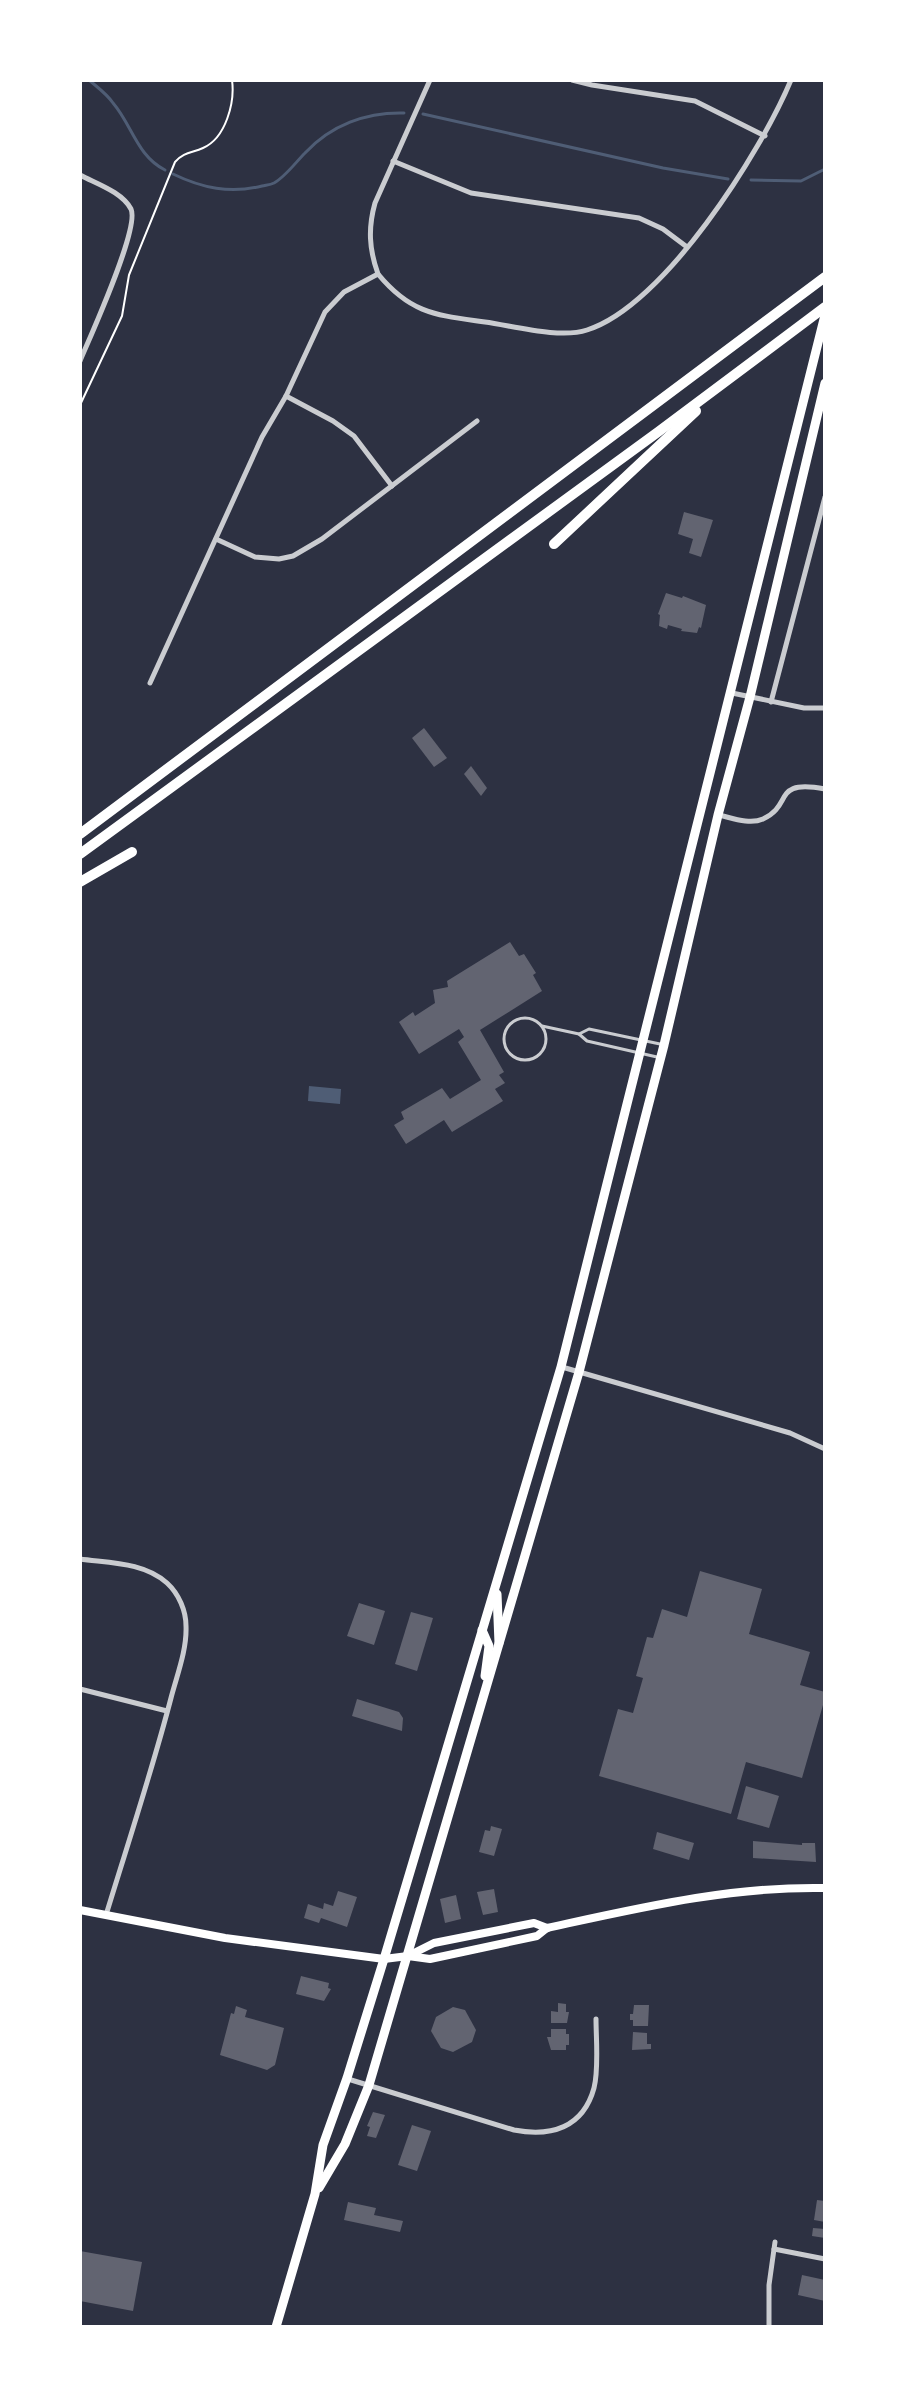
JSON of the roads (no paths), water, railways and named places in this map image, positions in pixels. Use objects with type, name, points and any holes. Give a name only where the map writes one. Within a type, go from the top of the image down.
[{"type":"highway","points":[[80,834],[825,277]]},
{"type":"highway","points":[[80,854],[825,307]]},
{"type":"highway","points":[[276,2327],[315,2194],[323,2145],[384,1959],[561,1367],[825,315]]},
{"type":"highway","points":[[554,544],[747,366]]},
{"type":"highway","points":[[315,2194],[345,2144],[369,2085],[579,1372],[664,1045],[825,383]]},
{"type":"highway","points":[[80,882],[132,852]]},
{"type":"highway","points":[[496,1586],[500,1647]]},
{"type":"highway","points":[[481,1707],[489,1646],[482,1630]]},
{"type":"main road","points":[[80,1910],[225,1938],[384,1959],[408,1956],[430,1959],[537,1936],[547,1928],[685,1899],[766,1889],[825,1888]]},
{"type":"main road","points":[[408,1956],[434,1943],[519,1925],[534,1923],[547,1928]]},
{"type":"street","points":[[430,80],[371,217],[370,244],[378,274],[397,296],[433,314],[560,333],[575,333],[599,326],[628,307],[661,276],[711,217],[765,136],[791,80]]},
{"type":"street","points":[[572,80],[695,101],[765,136]]},
{"type":"street","points":[[393,161],[471,193],[639,218],[663,229],[687,247]]},
{"type":"street","points":[[80,175],[122,198],[133,215],[132,229],[80,361]]},
{"type":"street","points":[[150,683],[262,437],[286,396],[325,312],[344,292],[378,274]]},
{"type":"street","points":[[286,396],[354,436],[392,486]]},
{"type":"street","points":[[216,539],[255,557],[279,559],[293,556],[322,539],[477,421]]},
{"type":"street","points":[[771,702],[825,497]]},
{"type":"street","points":[[732,693],[804,708],[825,708]]},
{"type":"street","points":[[718,815],[748,822],[763,819],[776,808],[788,790],[805,785],[825,789]]},
{"type":"street","points":[[561,1367],[790,1433],[825,1449]]},
{"type":"street","points":[[80,1559],[142,1569],[162,1579],[178,1597],[185,1612],[186,1642],[106,1915]]},
{"type":"street","points":[[80,1689],[167,1711]]},
{"type":"street","points":[[347,2078],[514,2130],[536,2134],[550,2132],[578,2117],[595,2086],[596,2019]]},
{"type":"street","points":[[769,2327],[769,2285],[775,2246],[825,2259]]},
{"type":"lane","points":[[542,1026],[546,1033],[545,1047],[535,1058],[519,1060],[507,1051],[504,1033],[513,1021],[530,1018],[542,1026],[579,1034],[587,1041],[660,1058]]},
{"type":"lane","points":[[579,1034],[589,1029],[664,1045]]},
{"type":"water","points":[[309,1086],[341,1089],[340,1104],[308,1101]]},
{"type":"waterway","points":[[89,80],[111,100],[148,157],[165,170]]},
{"type":"waterway","points":[[173,174],[205,186],[227,189],[271,184],[315,143],[338,128],[376,115],[404,113]]},
{"type":"waterway","points":[[423,114],[663,168],[728,179]]},
{"type":"waterway","points":[[751,180],[801,181],[825,169]]}]
